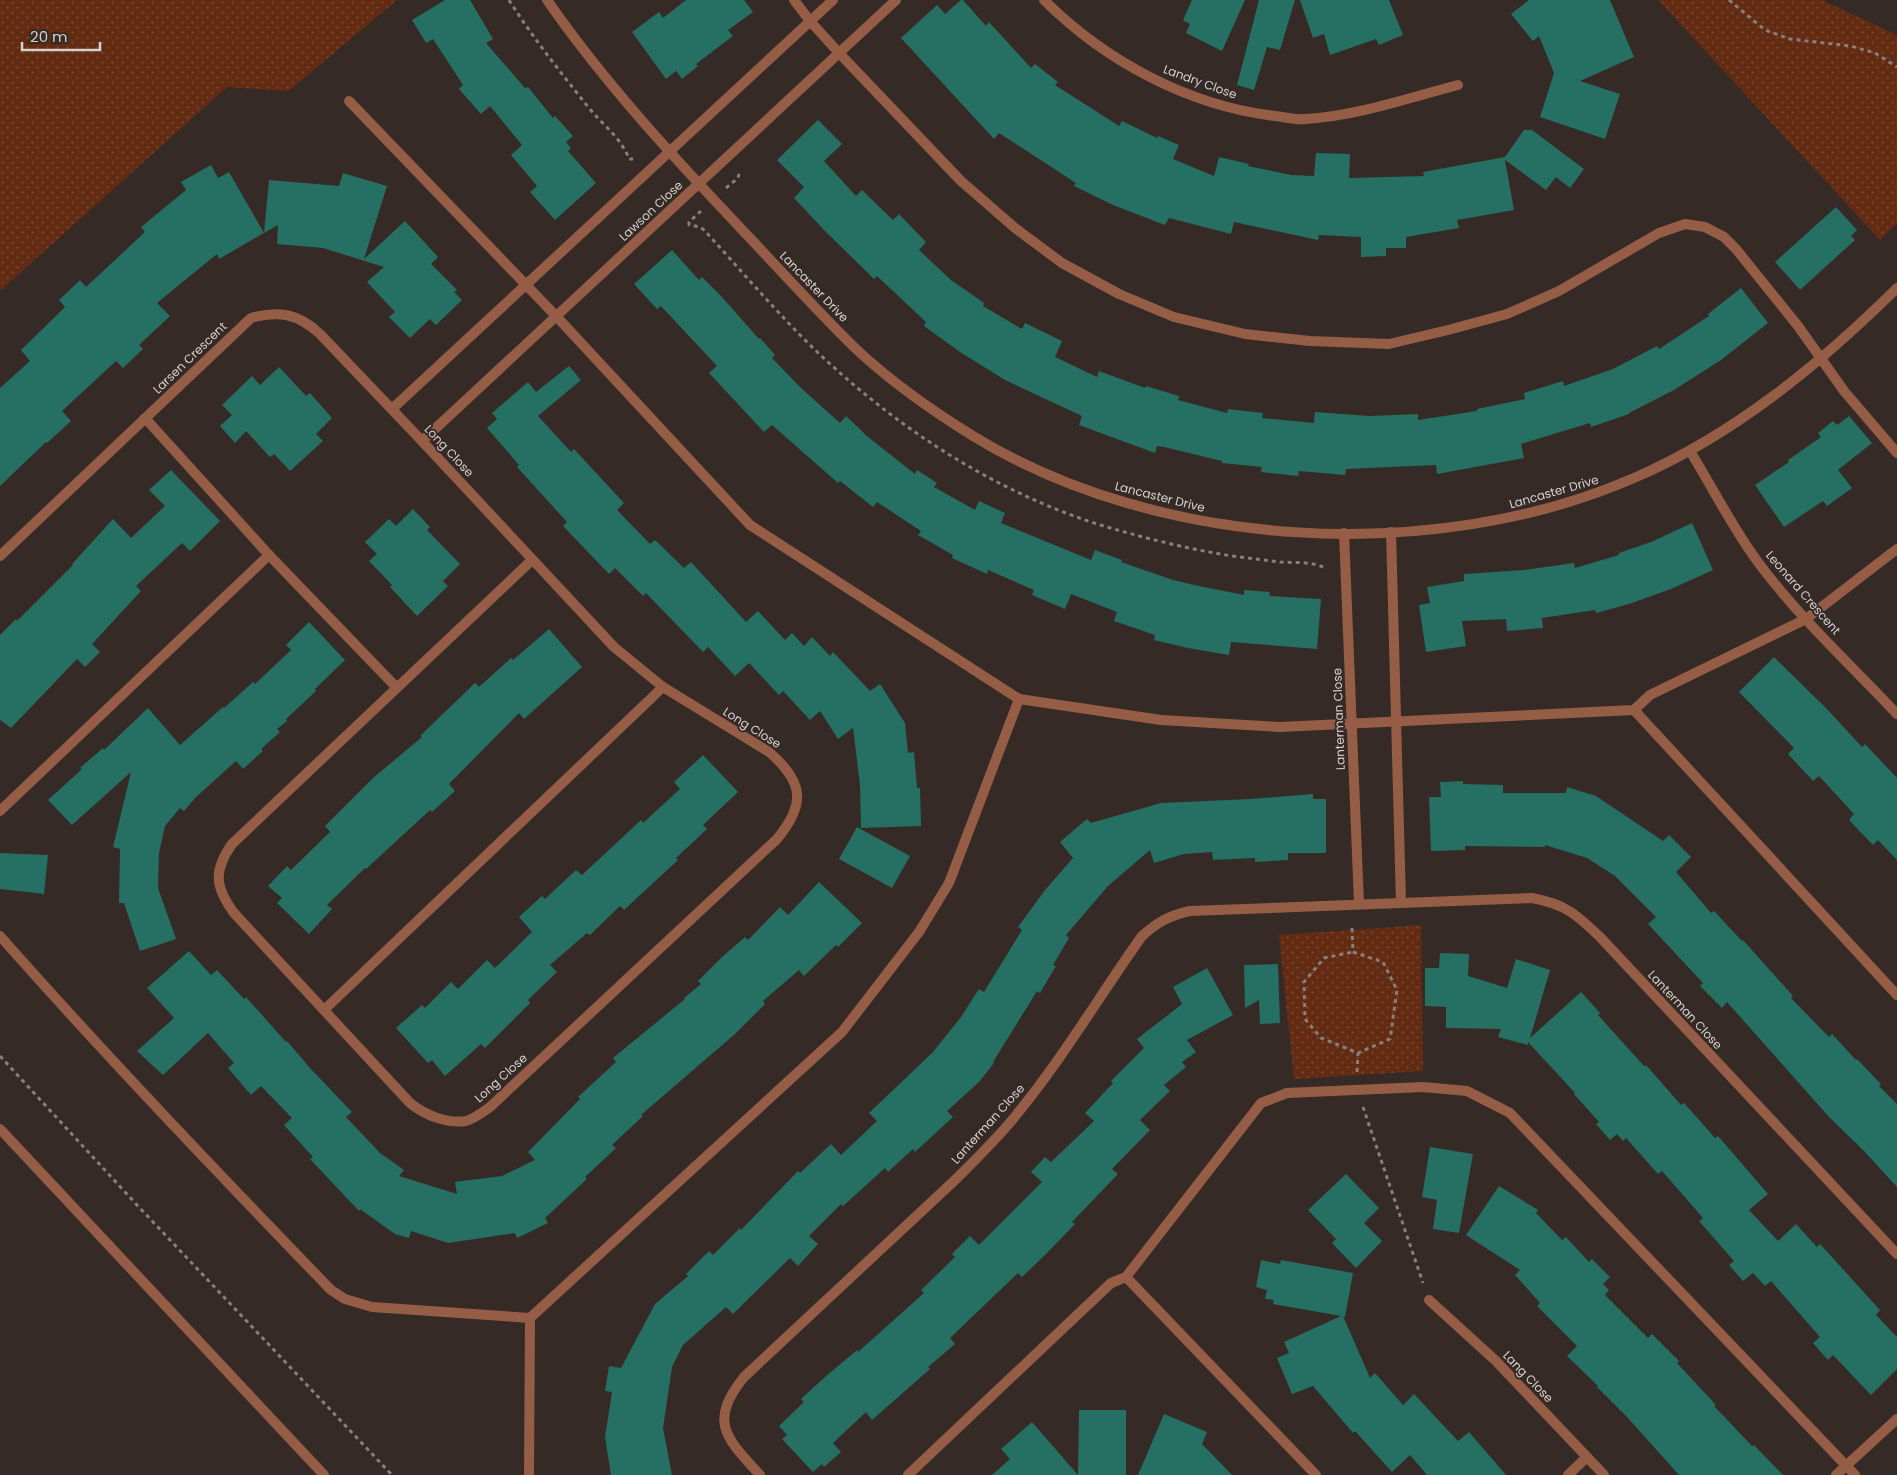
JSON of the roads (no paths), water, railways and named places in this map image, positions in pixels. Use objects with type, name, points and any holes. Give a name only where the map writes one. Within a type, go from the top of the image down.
[{"type":"street","name":"Lancaster Drive","points":[[547,0],[627,103],[669,152],[826,318],[863,354],[916,399],[969,434],[1006,455],[1046,474],[1110,498],[1185,519],[1298,533],[1391,532],[1483,523],[1560,505],[1636,477],[1690,451],[1736,422],[1820,359],[1897,288]]},
{"type":"street","points":[[794,0],[839,53],[961,181],[1015,228],[1062,263],[1119,294],[1174,317],[1245,334],[1310,341],[1388,344],[1507,314],[1559,291],[1658,233],[1685,224],[1706,227],[1724,237],[1736,249],[1798,326],[1844,391],[1897,452]]},
{"type":"street","points":[[392,409],[833,0]]},
{"type":"street","name":"Lawson Close","points":[[422,441],[896,0]]},
{"type":"street","name":"Landry Close","points":[[1044,0],[1103,49],[1135,69],[1217,105],[1258,114],[1303,119],[1334,116],[1458,85]]},
{"type":"street","points":[[349,101],[556,316],[750,525],[1019,699],[1160,720],[1280,727],[1634,710],[1650,695],[1806,619],[1897,548]]},
{"type":"street","name":"Larsen Crescent","points":[[0,556],[251,318],[266,314],[281,314],[309,324],[407,425]]},
{"type":"street","points":[[145,418],[269,555],[397,688]]},
{"type":"street","name":"Long Close","points":[[407,425],[614,647],[663,687],[770,752],[784,765],[796,784],[798,798],[795,813],[788,826],[777,839],[490,1107],[467,1121],[452,1121],[422,1113],[410,1103],[234,913],[222,894],[218,872],[222,858],[232,844],[532,560]]},
{"type":"street","name":"Leonard Crescent","points":[[1690,451],[1753,555],[1806,619],[1897,714]]},
{"type":"street","points":[[1391,532],[1401,903]]},
{"type":"street","name":"Lanterman Close","points":[[1344,533],[1359,904]]},
{"type":"street","points":[[0,811],[269,555]]},
{"type":"street","points":[[324,1010],[663,687]]},
{"type":"street","points":[[0,936],[212,1166],[331,1290],[345,1299],[372,1307],[530,1318],[842,1032],[919,932],[949,883],[1019,699]]},
{"type":"street","points":[[1634,710],[1897,995]]},
{"type":"street","name":"Lanterman Close","points":[[760,1475],[739,1452],[725,1429],[724,1417],[734,1390],[744,1376],[961,1174],[1017,1115],[1142,936],[1171,915],[1190,911],[1532,898],[1549,901],[1573,913],[1600,937],[1897,1254]]},
{"type":"street","points":[[908,1475],[1111,1284],[1126,1277],[1261,1103],[1287,1092],[1423,1087],[1468,1091],[1510,1113],[1855,1475]]},
{"type":"street","points":[[0,1129],[324,1475]]},
{"type":"street","points":[[1126,1277],[1316,1475]]},
{"type":"street","name":"Lang Close","points":[[1429,1300],[1496,1361],[1604,1475]]},
{"type":"street","points":[[529,1475],[530,1318]]},
{"type":"street","points":[[1836,1475],[1897,1419]]},
{"type":"street","points":[[1568,1475],[1587,1457]]}]
